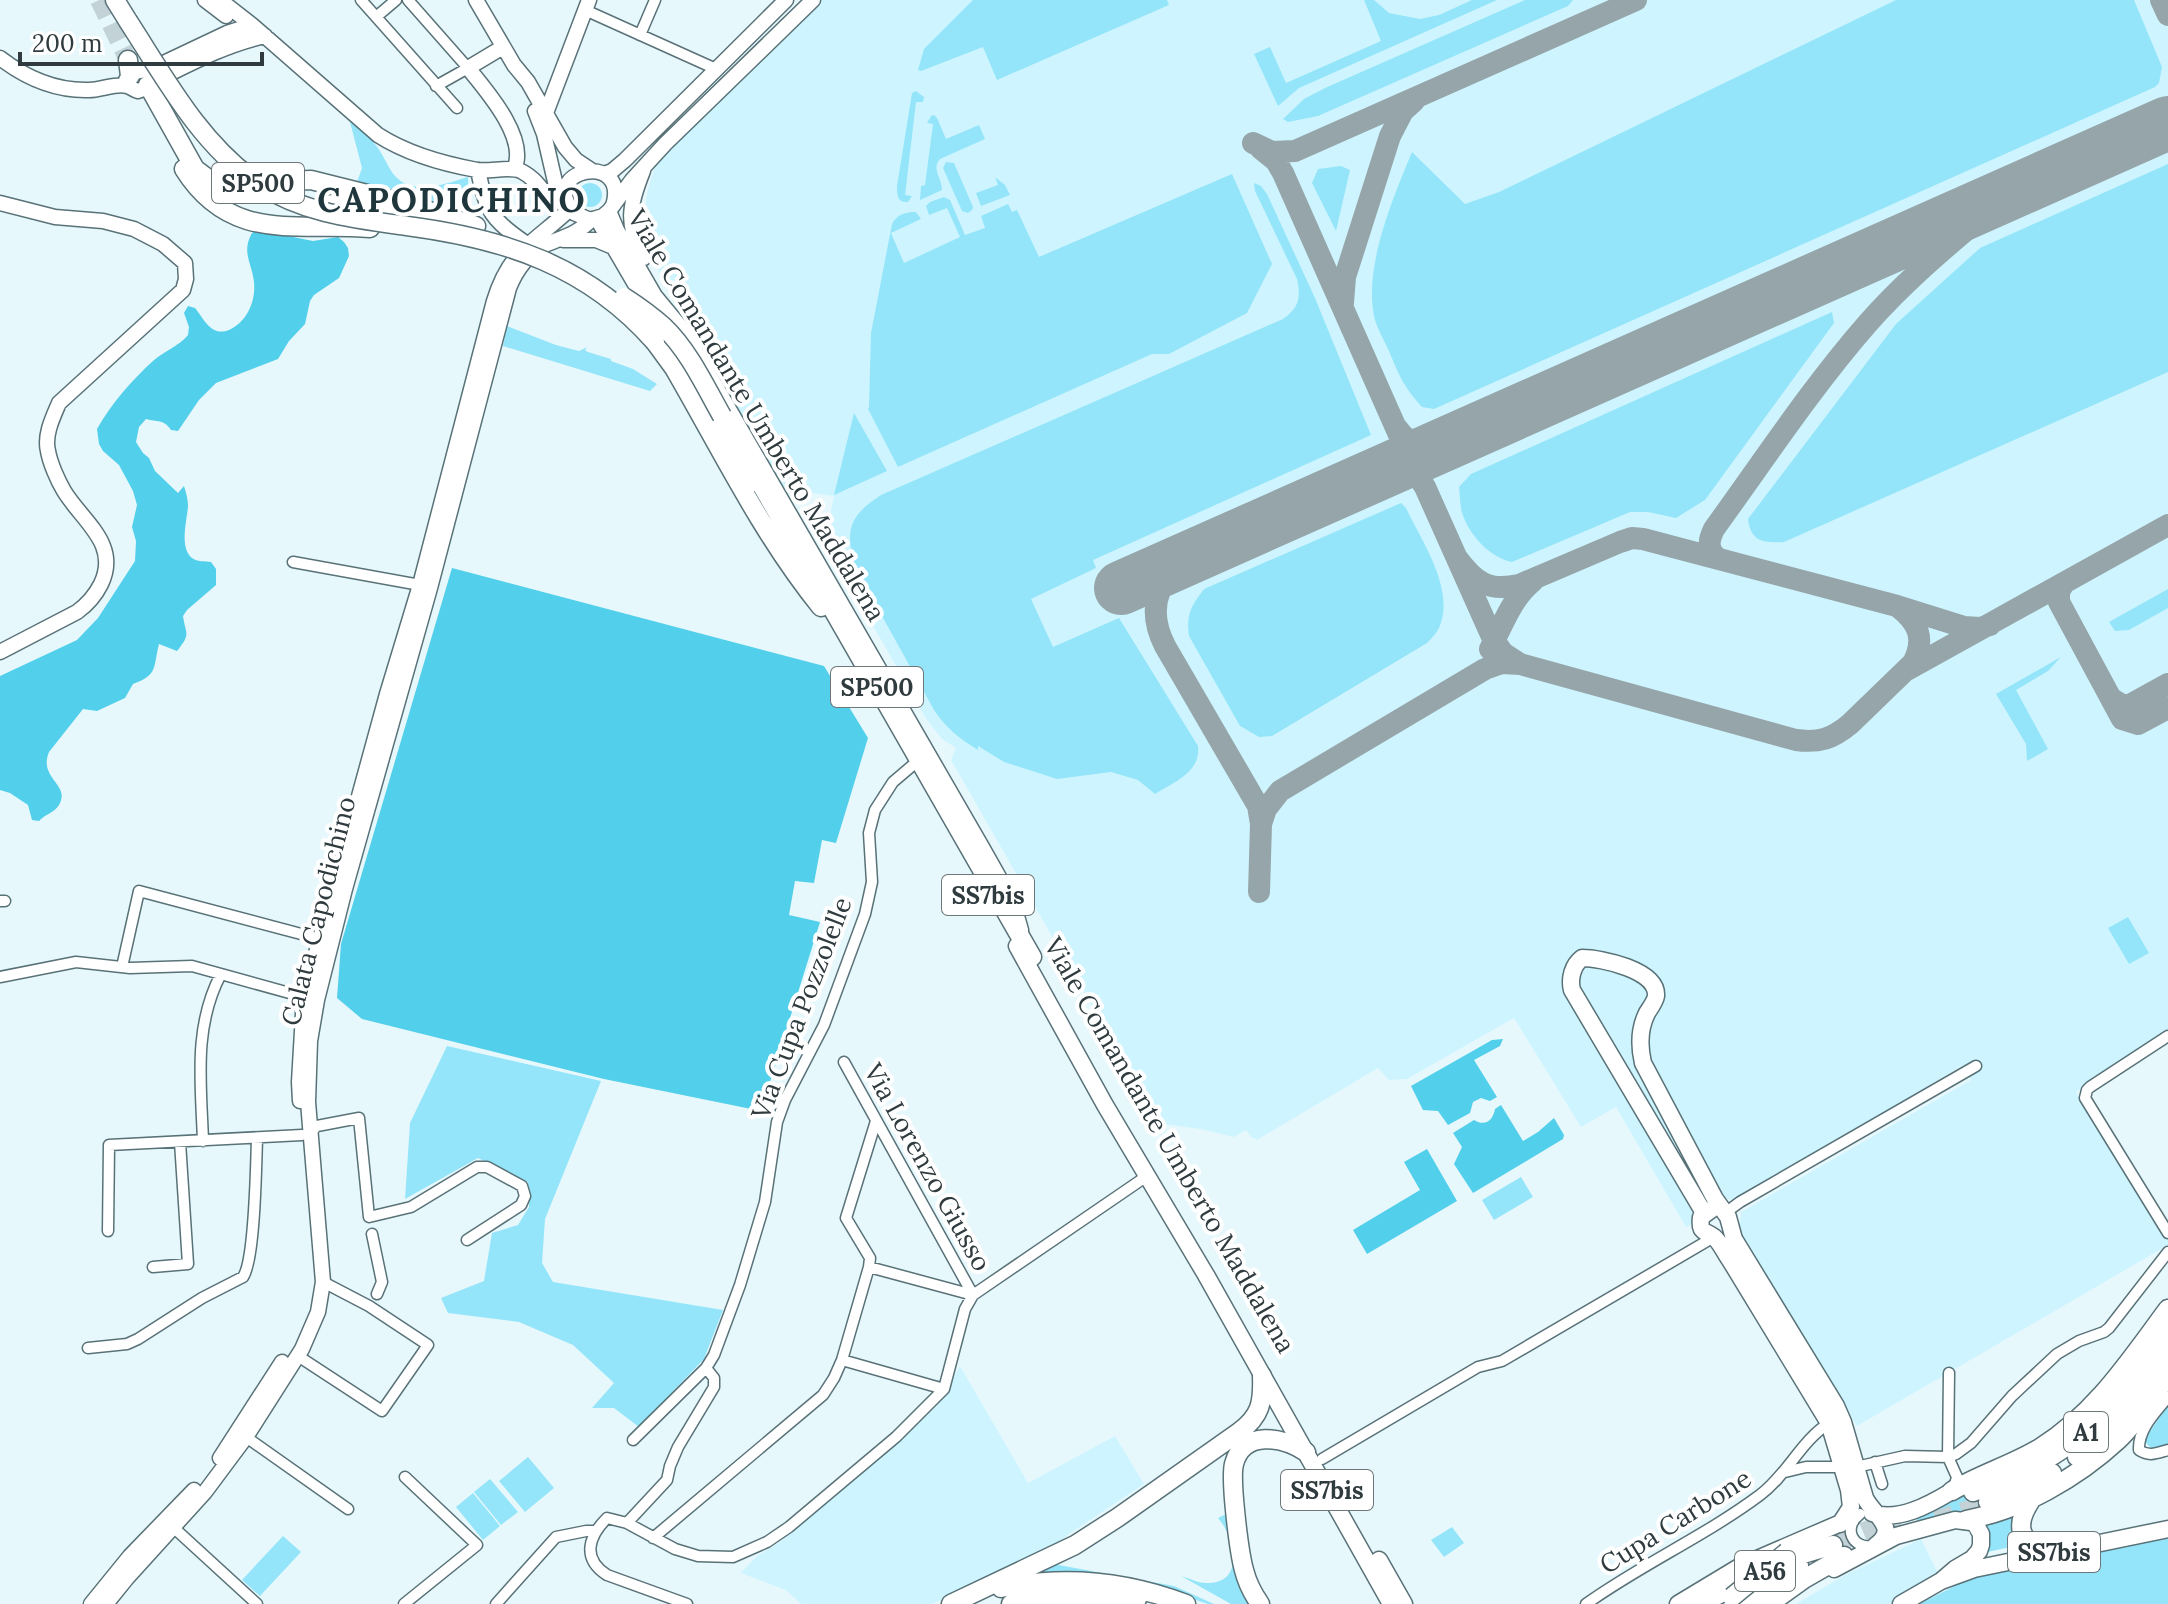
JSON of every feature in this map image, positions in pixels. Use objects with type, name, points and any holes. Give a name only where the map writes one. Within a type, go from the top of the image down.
[{"type":"highway","name":"SP500","points":[[115,0],[131,12],[209,124],[235,152],[265,175],[297,192],[332,204],[476,226],[526,242],[584,269],[654,319],[682,348],[1032,957]]},
{"type":"highway","name":"SP500","points":[[131,12],[201,130],[227,160],[259,184],[293,202],[330,214],[474,236],[510,247],[578,278],[622,309],[655,342],[674,368],[779,550],[828,615]]},
{"type":"highway","points":[[136,82],[195,169],[219,187],[249,191],[288,181],[311,180],[429,210],[476,226]]},
{"type":"highway","points":[[136,82],[191,180],[207,197],[230,213],[256,223],[283,227],[437,230]]},
{"type":"highway","points":[[1952,1491],[2040,1448],[2086,1413],[2115,1382],[2168,1309]]},
{"type":"highway","name":"A1","points":[[1972,1506],[2073,1442],[2096,1423],[2168,1333]]},
{"type":"highway","name":"A1","points":[[1972,1506],[2033,1484],[2084,1452],[2128,1409],[2168,1355]]},
{"type":"highway","points":[[958,1601],[1075,1545],[1248,1426],[1255,1418],[1262,1399],[1262,1376]]},
{"type":"highway","points":[[1972,1506],[1983,1516],[2031,1500],[2093,1461],[2119,1439],[2168,1376]]},
{"type":"highway","points":[[1260,1604],[1249,1585],[1242,1562],[1234,1462],[1242,1449],[1256,1440],[1289,1442],[1314,1456]]},
{"type":"highway","points":[[2031,1500],[2021,1521],[2022,1534],[2031,1546],[2045,1554]]},
{"type":"highway","points":[[1735,1602],[1787,1552],[1809,1538]]},
{"type":"highway","name":"A56","points":[[1735,1602],[1839,1542]]},
{"type":"highway","name":"A56","points":[[1700,1604],[1789,1560],[1839,1542]]},
{"type":"highway","name":"A56","points":[[1769,1604],[1804,1579],[1839,1542]]},
{"type":"highway","points":[[958,1601],[1032,1583],[1080,1581],[1126,1586],[1186,1604]]},
{"type":"highway","points":[[1011,1604],[1081,1596],[1163,1604]]},
{"type":"main road","points":[[205,0],[231,23],[229,39]]},
{"type":"main road","points":[[220,0],[392,144],[412,153],[478,170],[514,169],[539,184],[547,197]]},
{"type":"main road","points":[[476,0],[571,155],[613,185],[615,192],[603,214],[578,217],[556,186],[541,124],[514,65]]},
{"type":"main road","points":[[568,206],[565,192],[578,173],[612,171],[786,0]]},
{"type":"main road","name":"Calata Capodichino","points":[[310,999],[345,889],[425,587],[509,288],[517,270],[545,245],[584,228],[603,214],[665,144],[813,0]]},
{"type":"main road","points":[[546,113],[587,5]]},
{"type":"main road","points":[[227,17],[252,25]]},
{"type":"main road","points":[[0,58],[28,76],[56,86],[94,90],[136,82],[229,39],[252,25]]},
{"type":"main road","points":[[229,39],[265,36]]},
{"type":"main road","points":[[503,47],[468,68],[505,116],[516,149],[514,169]]},
{"type":"main road","points":[[543,232],[547,221],[544,134]]},
{"type":"main road","points":[[645,167],[632,210],[631,232],[677,321]]},
{"type":"main road","points":[[478,170],[490,212],[527,244]]},
{"type":"main road","points":[[0,203],[55,217],[103,221],[134,229],[163,244],[185,263],[186,279],[183,290],[59,403],[50,424],[47,449],[64,490],[104,547],[107,564],[99,587],[87,605],[77,612],[0,652]]},
{"type":"main road","name":"Calata Capodichino","points":[[106,1604],[242,1435],[298,1356],[318,1312],[306,1134],[310,999],[320,939],[387,694],[425,587],[499,285],[509,265],[527,244],[568,206]]},
{"type":"main road","name":"Viale Comandante Umberto Maddalena","points":[[603,214],[616,249],[1210,1272],[1314,1456],[1391,1604]]},
{"type":"main road","name":"Viale Comandante Umberto Maddalena","points":[[603,214],[617,230],[655,296],[677,321],[1010,896],[1032,957],[1152,1173],[1158,1194],[1210,1272],[1262,1376],[1404,1604]]},
{"type":"main road","points":[[559,240],[596,240],[616,249]]},
{"type":"main road","points":[[1839,1542],[1851,1507],[1850,1467],[1843,1422],[1734,1239],[1725,1216],[1643,1063],[1641,1030],[1655,1000],[1654,989],[1635,970],[1582,958],[1573,971],[1572,990],[1706,1226],[1829,1423],[1850,1467],[1865,1498],[1872,1511],[1839,1542]]},
{"type":"main road","points":[[1706,1226],[1712,1209],[1725,1216]]},
{"type":"main road","points":[[1706,1226],[1725,1233],[1725,1216]]},
{"type":"main road","name":"Calata Capodichino","points":[[242,1435],[303,1328],[318,1282]]},
{"type":"main road","points":[[1869,1514],[1889,1517],[1939,1499],[1952,1491]]},
{"type":"main road","points":[[1780,1604],[1875,1546],[1896,1536],[1955,1520],[1972,1506],[1981,1539],[1979,1551],[1941,1581]]},
{"type":"main road","points":[[1919,1507],[1913,1513],[1913,1523],[1927,1528]]},
{"type":"main road","points":[[1869,1514],[1884,1523],[1886,1528],[1883,1539],[1875,1546]]},
{"type":"main road","name":"Calata Capodichino","points":[[91,1604],[130,1556],[169,1524]]},
{"type":"main road","name":"SS7bis","points":[[1901,1604],[1941,1581],[1974,1569],[2168,1529]]},
{"type":"main road","points":[[1678,1604],[1741,1566],[1809,1538],[1839,1542]]},
{"type":"street","points":[[361,0],[457,108]]},
{"type":"street","points":[[376,17],[396,0]]},
{"type":"street","points":[[408,0],[468,68],[436,86]]},
{"type":"street","points":[[640,35],[655,0]]},
{"type":"street","points":[[587,5],[640,35],[716,69]]},
{"type":"street","points":[[293,562],[425,587]]},
{"type":"street","name":"Via Cupa Pozzolelle","points":[[633,1440],[706,1368],[714,1355],[740,1285],[765,1202],[777,1122],[824,1025],[865,914],[872,882],[869,833],[875,810],[893,782],[913,765]]},
{"type":"street","points":[[122,967],[139,891],[320,939]]},
{"type":"street","points":[[0,977],[76,962],[122,967],[192,966],[310,999]]},
{"type":"street","points":[[203,1141],[201,1037],[211,992],[221,974]]},
{"type":"street","points":[[2168,1036],[2090,1087],[2085,1098],[2168,1233]]},
{"type":"street","name":"Via Lorenzo Giusso","points":[[844,1062],[973,1295]]},
{"type":"street","points":[[1725,1216],[1740,1202],[1976,1066]]},
{"type":"street","points":[[108,1231],[109,1145],[306,1134],[317,1126],[359,1118],[369,1217],[411,1207],[477,1167],[487,1167],[522,1186],[525,1196],[521,1205],[467,1240]]},
{"type":"street","points":[[653,1538],[823,1395],[834,1378],[869,1267],[870,1258],[846,1218],[876,1121]]},
{"type":"street","points":[[88,1348],[127,1344],[138,1339],[218,1288],[236,1282],[246,1272],[254,1206],[257,1139]]},
{"type":"street","points":[[153,1267],[188,1264],[180,1142]]},
{"type":"street","points":[[687,1604],[598,1569],[590,1553],[594,1531],[607,1518],[627,1523],[675,1549],[698,1556],[733,1557],[767,1542],[896,1437],[944,1389],[965,1309],[973,1295],[1152,1173]]},
{"type":"street","points":[[1132,1186],[1158,1194]]},
{"type":"street","points":[[1314,1456],[1478,1367],[1502,1361],[1684,1254],[1706,1226]]},
{"type":"street","points":[[1684,1254],[1706,1226]]},
{"type":"street","points":[[372,1234],[382,1282],[377,1294]]},
{"type":"street","points":[[1948,1457],[1971,1443],[2012,1396],[2057,1354],[2079,1341],[2104,1332],[2168,1252]]},
{"type":"street","points":[[869,1267],[973,1295]]},
{"type":"street","points":[[298,1356],[382,1411],[428,1345],[369,1306],[318,1282]]},
{"type":"street","points":[[842,1360],[944,1389]]},
{"type":"street","name":"Via Cupa Pozzolelle","points":[[627,1523],[667,1480],[678,1447],[714,1387],[714,1378],[706,1368]]},
{"type":"street","points":[[1949,1373],[1948,1457],[1957,1477],[1952,1491]]},
{"type":"street","points":[[2168,1397],[2138,1440],[2139,1450],[2149,1455],[2168,1450]]},
{"type":"street","name":"Cupa Carbone","points":[[1586,1604],[1763,1493],[1785,1472],[1815,1434],[1829,1423]]},
{"type":"street","points":[[242,1435],[348,1509]]},
{"type":"street","name":"Cupa Carbone","points":[[1785,1472],[1806,1467],[1850,1467],[1905,1456],[1948,1457]]},
{"type":"street","points":[[1875,1462],[1882,1484]]},
{"type":"street","points":[[404,1604],[477,1545],[405,1477]]},
{"type":"street","points":[[1869,1514],[1852,1522],[1851,1534],[1853,1540],[1863,1547],[1875,1546]]},
{"type":"street","points":[[169,1524],[257,1604]]},
{"type":"street","points":[[496,1604],[556,1537],[594,1531]]},
{"type":"shaded area","points":[[819,0],[2168,0],[2168,1033],[2076,1092],[2168,1240],[2168,1245],[1857,1426],[1739,1233],[1741,1212],[1971,1080],[1963,1065],[1734,1200],[1718,1197],[1706,1201],[1698,1208],[1694,1223],[1686,1227],[1616,1107],[1581,1127],[1514,1018],[1407,1079],[1389,1080],[1378,1068],[1257,1140],[1246,1130],[1234,1137],[1163,1124],[1156,1118],[951,760],[956,748],[942,739],[927,720],[837,563],[827,532],[834,496],[781,489],[640,239],[648,189],[655,167],[666,152]]},
{"type":"shaded area","points":[[973,0],[1167,0],[1169,5],[997,80],[983,47],[918,70],[924,49]]},
{"type":"shaded area","points":[[1364,0],[1374,0],[1389,13],[1420,19],[1439,15],[1472,0],[1497,0],[1299,88],[1278,106],[1254,54],[1270,47],[1286,83],[1381,41]]},
{"type":"shaded area","points":[[1525,0],[1573,0],[1568,6],[1318,116],[1288,122],[1283,119],[1304,99],[1325,88]]},
{"type":"shaded area","points":[[1896,0],[2134,0],[2162,67],[2159,83],[1434,409],[1422,407],[1416,400],[1402,380],[1378,327],[1372,300],[1376,257],[1382,234],[1412,152],[1465,204],[1499,192]]},
{"type":"shaded area","points":[[916,91],[924,97],[923,102],[916,102],[905,195],[912,196],[904,202],[898,198],[897,186],[912,93]]},
{"type":"shaded area","points":[[934,115],[946,139],[979,125],[985,139],[940,159],[937,170],[942,190],[920,200],[933,124],[927,123]]},
{"type":"shaded area","points":[[350,122],[372,140],[392,173],[402,182],[430,187],[468,177],[469,201],[477,209],[466,216],[356,185],[362,168]]},
{"type":"shaded area","points":[[946,162],[954,163],[973,207],[968,213],[962,211],[943,168]]},
{"type":"shaded area","points":[[2168,164],[2168,372],[1784,542],[1764,541],[1755,537],[1748,519],[1896,324],[1980,248]]},
{"type":"shaded area","points":[[1341,166],[1350,170],[1336,231],[1312,183],[1318,169]]},
{"type":"shaded area","points":[[1232,174],[1272,264],[1247,313],[1169,354],[1152,354],[898,467],[868,409],[871,333],[892,224],[896,218],[916,212],[921,219],[891,233],[904,263],[960,237],[947,208],[929,215],[926,206],[930,202],[944,197],[950,200],[965,235],[985,228],[981,216],[1008,204],[1012,212],[1017,210],[1039,257]]},
{"type":"shaded area","points":[[995,177],[1005,185],[1010,195],[981,206],[976,193],[998,185]]},
{"type":"shaded area","points":[[590,183],[598,187],[602,195],[598,203],[590,207],[582,203],[578,195],[582,187]]},
{"type":"shaded area","points":[[1254,183],[1267,194],[1315,298],[1371,435],[1093,560],[1096,568],[1031,599],[1053,647],[1119,618],[1198,746],[1195,763],[1185,775],[1155,794],[1138,780],[1111,772],[1057,779],[1004,762],[965,742],[948,728],[934,710],[856,569],[850,545],[855,518],[881,495],[1288,315],[1298,302],[1297,279]]},
{"type":"shaded area","points":[[259,230],[313,241],[338,237],[348,248],[349,256],[339,278],[314,295],[305,324],[278,359],[216,383],[199,400],[178,431],[171,430],[163,422],[146,419],[139,427],[136,442],[155,471],[178,493],[184,486],[188,506],[186,548],[194,559],[211,562],[216,569],[216,585],[183,616],[186,634],[177,651],[159,644],[151,674],[133,684],[125,698],[97,711],[83,709],[49,752],[48,769],[62,798],[55,810],[39,821],[32,820],[28,805],[0,790],[0,676],[77,640],[98,618],[135,561],[136,541],[132,527],[137,505],[133,491],[119,465],[103,451],[97,429],[137,376],[188,335],[189,327],[184,313],[188,306],[195,308],[217,331],[229,330],[241,322],[252,303],[254,289],[247,246],[252,233]]},
{"type":"shaded area","points":[[1832,312],[1834,323],[1705,500],[1676,518],[1630,512],[1512,562],[1488,550],[1470,530],[1462,513],[1459,487],[1471,474]]},
{"type":"shaded area","points":[[507,326],[556,345],[579,351],[587,347],[585,350],[588,352],[633,369],[657,384],[650,391],[503,346]]},
{"type":"shaded area","points":[[854,413],[887,471],[834,495]]},
{"type":"shaded area","points":[[1401,503],[1428,551],[1440,582],[1443,613],[1439,628],[1427,643],[1272,736],[1259,737],[1240,726],[1189,636],[1189,616],[1204,589]]},
{"type":"shaded area","points":[[452,568],[824,666],[868,738],[836,843],[822,840],[814,883],[795,881],[789,915],[820,922],[761,1111],[604,1079],[362,1019],[337,998],[341,944]]},
{"type":"shaded area","points":[[2168,589],[2168,608],[2129,630],[2115,631],[2109,622]]},
{"type":"shaded area","points":[[2061,657],[2048,671],[2016,690],[2048,749],[2027,761],[2026,744],[1996,694]]},
{"type":"shaded area","points":[[2128,917],[2149,953],[2129,964],[2108,928]]},
{"type":"shaded area","points":[[1503,1039],[1500,1046],[1474,1060],[1497,1097],[1490,1101],[1481,1098],[1473,1102],[1470,1113],[1448,1125],[1438,1111],[1423,1110],[1411,1086],[1492,1040]]},
{"type":"shaded area","points":[[447,1046],[601,1081],[545,1219],[542,1263],[553,1282],[723,1310],[704,1359],[639,1427],[614,1408],[592,1408],[614,1383],[573,1345],[519,1322],[448,1313],[441,1298],[484,1281],[492,1233],[518,1225],[529,1207],[528,1182],[478,1158],[405,1199],[410,1123]]},
{"type":"shaded area","points":[[1501,1105],[1523,1141],[1554,1118],[1564,1135],[1563,1139],[1473,1193],[1454,1164],[1462,1147],[1453,1133],[1474,1120],[1482,1123],[1488,1121]]},
{"type":"shaded area","points":[[1427,1149],[1457,1201],[1367,1254],[1353,1230],[1420,1190],[1404,1162]]},
{"type":"shaded area","points":[[1521,1177],[1533,1197],[1494,1220],[1482,1200]]},
{"type":"shaded area","points":[[960,1366],[1028,1483],[1115,1436],[1144,1484],[1066,1536],[1054,1549],[932,1604],[801,1604],[786,1590],[741,1573],[757,1556],[780,1542],[937,1406]]},
{"type":"shaded area","points":[[2168,1405],[2168,1445],[2151,1448],[2145,1442],[2146,1437]]},
{"type":"shaded area","points":[[528,1457],[554,1488],[525,1512],[499,1481]]},
{"type":"shaded area","points":[[490,1479],[518,1512],[501,1525],[474,1492]]},
{"type":"shaded area","points":[[1972,1491],[1974,1502],[1981,1510],[1918,1522],[1916,1517]]},
{"type":"shaded area","points":[[473,1493],[500,1526],[483,1540],[456,1507]]},
{"type":"shaded area","points":[[2017,1511],[2024,1544],[1983,1553],[1980,1523]]},
{"type":"shaded area","points":[[1228,1513],[1254,1604],[1231,1604],[1181,1576],[1206,1583],[1227,1576],[1232,1568],[1232,1547],[1218,1518]]},
{"type":"shaded area","points":[[1452,1527],[1464,1543],[1444,1557],[1431,1540]]},
{"type":"shaded area","points":[[283,1536],[301,1552],[260,1596],[242,1580]]},
{"type":"shaded area","points":[[2168,1537],[2168,1604],[1919,1604],[1969,1579]]},
{"type":"shaded area","points":[[1921,1539],[1938,1573],[1889,1604],[1796,1604],[1845,1575]]},
{"type":"shaded area","points":[[1053,1564],[1174,1586],[1214,1604],[1184,1596],[1026,1578]]},
{"type":"taxiway","points":[[1253,143],[1272,152],[1295,151],[1636,0]]},
{"type":"taxiway","points":[[2161,0],[2168,15]]},
{"type":"taxiway","points":[[1343,303],[1345,277],[1390,136],[1403,111],[1414,101]]},
{"type":"taxiway","points":[[1261,149],[1276,161],[1283,173],[1400,437],[1398,458],[1381,473]]},
{"type":"taxiway","points":[[1719,559],[1710,546],[1714,529],[1827,372],[1901,288],[2008,194]]},
{"type":"taxiway","points":[[1396,427],[1403,436],[1418,445],[1433,446],[1461,437]]},
{"type":"taxiway","points":[[1381,473],[1401,468],[1411,471],[1420,480],[1493,639],[1503,653],[1520,664]]},
{"type":"taxiway","points":[[1907,670],[2168,525]]},
{"type":"taxiway","points":[[1457,558],[1483,583],[1508,587],[1620,542],[1632,538],[1643,539],[1897,606],[1964,627],[1990,625]]},
{"type":"taxiway","points":[[1200,553],[1175,570],[1166,581],[1156,604],[1156,617],[1165,646],[1258,806],[1261,824],[1259,892]]},
{"type":"taxiway","points":[[1490,649],[1513,604],[1533,581]]},
{"type":"taxiway","points":[[2064,583],[2059,592],[2059,602],[2122,719],[2138,724],[2168,708]]},
{"type":"taxiway","points":[[1261,824],[1266,809],[1280,791],[1485,669],[1502,663],[1520,664],[1796,740],[1825,739],[1850,724],[1913,663],[1919,646],[1918,631],[1897,606]]},
{"type":"taxiway","points":[[2112,699],[2122,705],[2130,705],[2168,684]]},
{"type":"runway","points":[[1121,588],[2168,123]]},
{"type":"tunnel","points":[[99,0],[128,60]]},
{"type":"tunnel","points":[[1936,1520],[1978,1506]]},
{"type":"tunnel","points":[[1838,1542],[1898,1517]]},
{"type":"district","name":"CAPODICHINO","points":[[452,199]]}]
